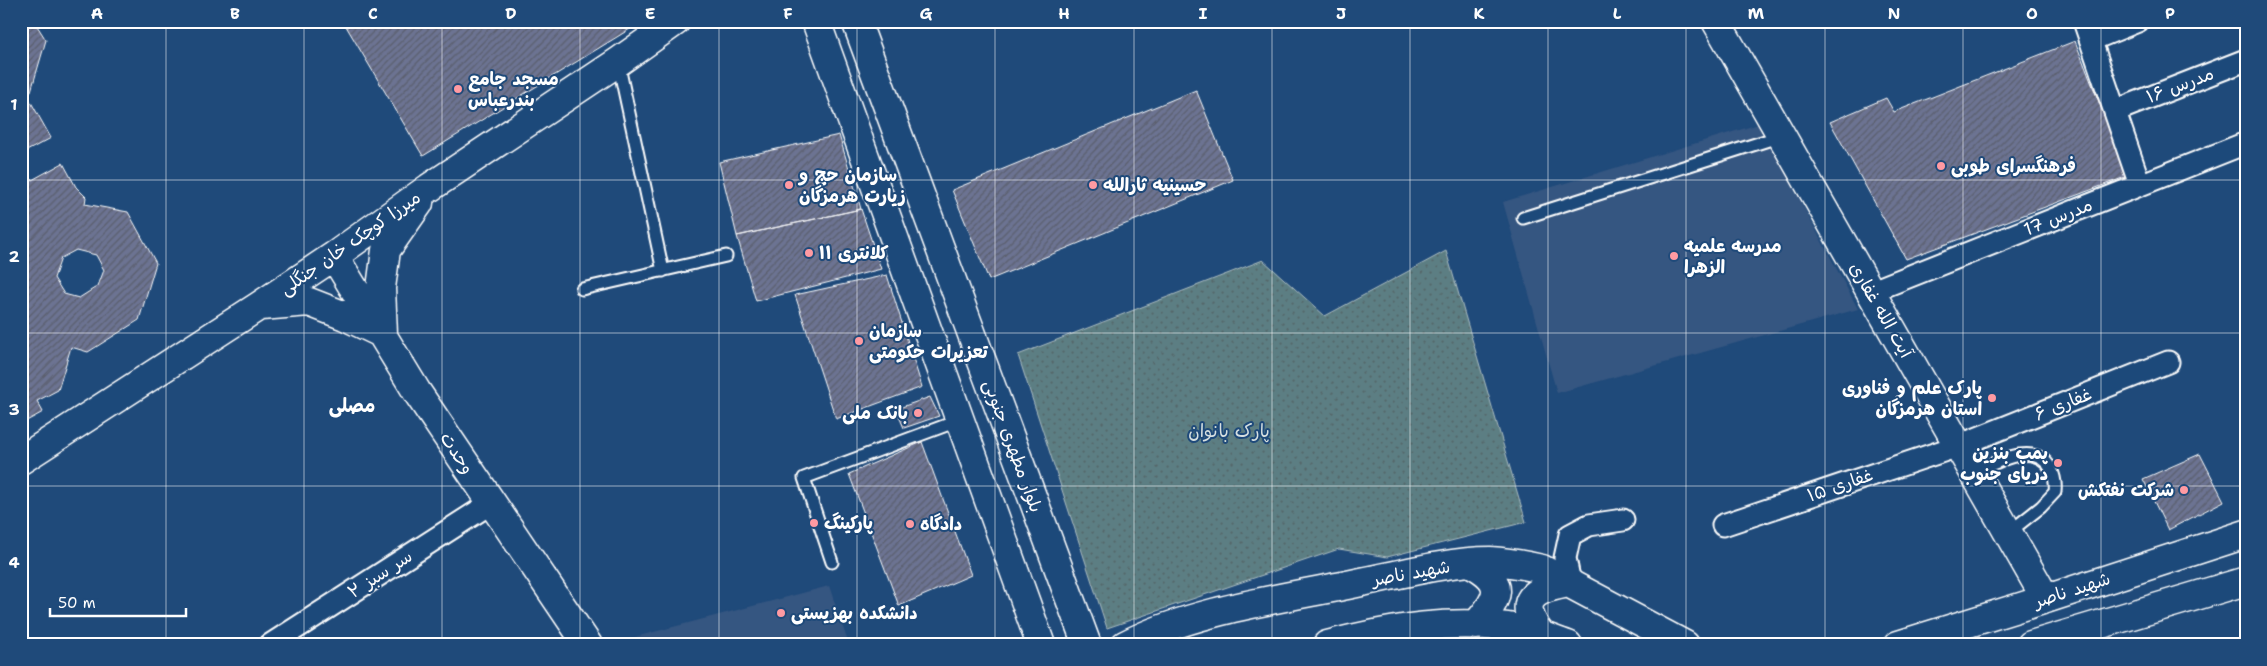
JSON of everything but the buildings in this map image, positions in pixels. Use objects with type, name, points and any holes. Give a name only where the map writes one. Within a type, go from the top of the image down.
[{"type":"street","name":"میرزا کوچک خان جنگلی","points":[[21,460],[334,256],[429,188],[676,21]]},
{"type":"street","points":[[816,21],[1041,645]]},
{"type":"street","name":"بلوار مطهری جنوبی","points":[[856,21],[1087,645]]},
{"type":"street","name":"آیت الله غفاری","points":[[1716,21],[2046,599]]},
{"type":"street","points":[[2138,21],[2087,31],[2140,185]]},
{"type":"street","name":"مدرس ۱۶","points":[[2115,111],[2246,60]]},
{"type":"street","name":"مدرس 17","points":[[1870,292],[2246,143]]},
{"type":"street","points":[[259,306],[309,302],[346,316],[383,334],[381,288],[386,250],[429,188]]},
{"type":"street","name":"وحدت","points":[[334,256],[417,392],[588,645]]},
{"type":"street","points":[[929,335],[967,321]]},
{"type":"street","name":"غفاری ۶","points":[[1958,446],[2168,362]]},
{"type":"street","name":"غفاری ۱۵","points":[[1722,525],[1958,446]]},
{"type":"street","name":"سر سبز ۲","points":[[270,645],[491,503]]},
{"type":"street","points":[[1542,636],[1531,622],[1528,612],[1530,600],[1539,591],[1550,586],[1570,583],[1565,558],[1570,535],[1589,525],[1622,520]]},
{"type":"street","name":"شهید ناصر","points":[[1898,645],[2246,534]]},
{"type":"street","name":"شهید ناصر","points":[[1125,645],[1180,624],[1237,608],[1429,568],[1488,561],[1519,564],[1542,569],[1685,645]]},
{"type":"street","points":[[1471,563],[1491,576],[1495,584],[1496,595],[1492,605],[1476,625]]},
{"type":"street","points":[[2031,645],[2069,640],[2246,581]]},
{"type":"street","points":[[1327,645],[1383,631],[1427,626],[1476,625],[1521,630],[1568,645]]},
{"type":"lane","points":[[618,62],[662,271]]},
{"type":"lane","points":[[1523,218],[1781,136]]},
{"type":"lane","points":[[582,290],[726,256]]},
{"type":"lane","points":[[832,562],[804,478],[960,420]]},
{"type":"lane","points":[[1974,473],[1996,463],[2024,454],[2036,455],[2048,464],[2055,479],[2054,492],[2041,507],[2008,533]]},
{"type":"shaded area","name":"مدرسه علمیه الزهرا","points":[[1759,124],[1858,309],[1557,393],[1503,202]]},
{"type":"shaded area","name":"دانشکده بهزیستی","points":[[829,586],[849,645],[622,645],[620,641]]},
{"type":"green space","name":"پارک بانوان","points":[[1446,251],[1526,522],[1387,557],[1339,549],[1107,628],[1018,355],[1263,260],[1325,316]]},
{"type":"place","name":"مسجد جامع بندرعباس","points":[[458,89]]},
{"type":"place","name":"فرهنگسرای طوبی","points":[[1941,166]]},
{"type":"place","name":"سازمان حج و زیارت هرمزگان","points":[[789,185]]},
{"type":"place","name":"حسینیه ثارالله","points":[[1093,185]]},
{"type":"place","name":"کلانتری ۱۱","points":[[809,253]]},
{"type":"place","name":"مدرسه علمیه الزهرا","points":[[1674,256]]},
{"type":"place","name":"سازمان تعزیرات حکومتی","points":[[859,341]]},
{"type":"place","name":"پارک علم و فناوری استان هرمزگان","points":[[1992,398]]},
{"type":"place","name":"بانک ملی","points":[[918,413]]},
{"type":"place","name":"پمپ بنزین دریای جنوب","points":[[2058,463]]},
{"type":"place","name":"شرکت نفتکش","points":[[2184,490]]},
{"type":"place","name":"پارکینگ","points":[[814,523]]},
{"type":"place","name":"دادگاه","points":[[910,524]]},
{"type":"place","name":"دانشکده بهزیستی","points":[[781,613]]},
{"type":"district","name":"مصلی","points":[[352,405]]}]
